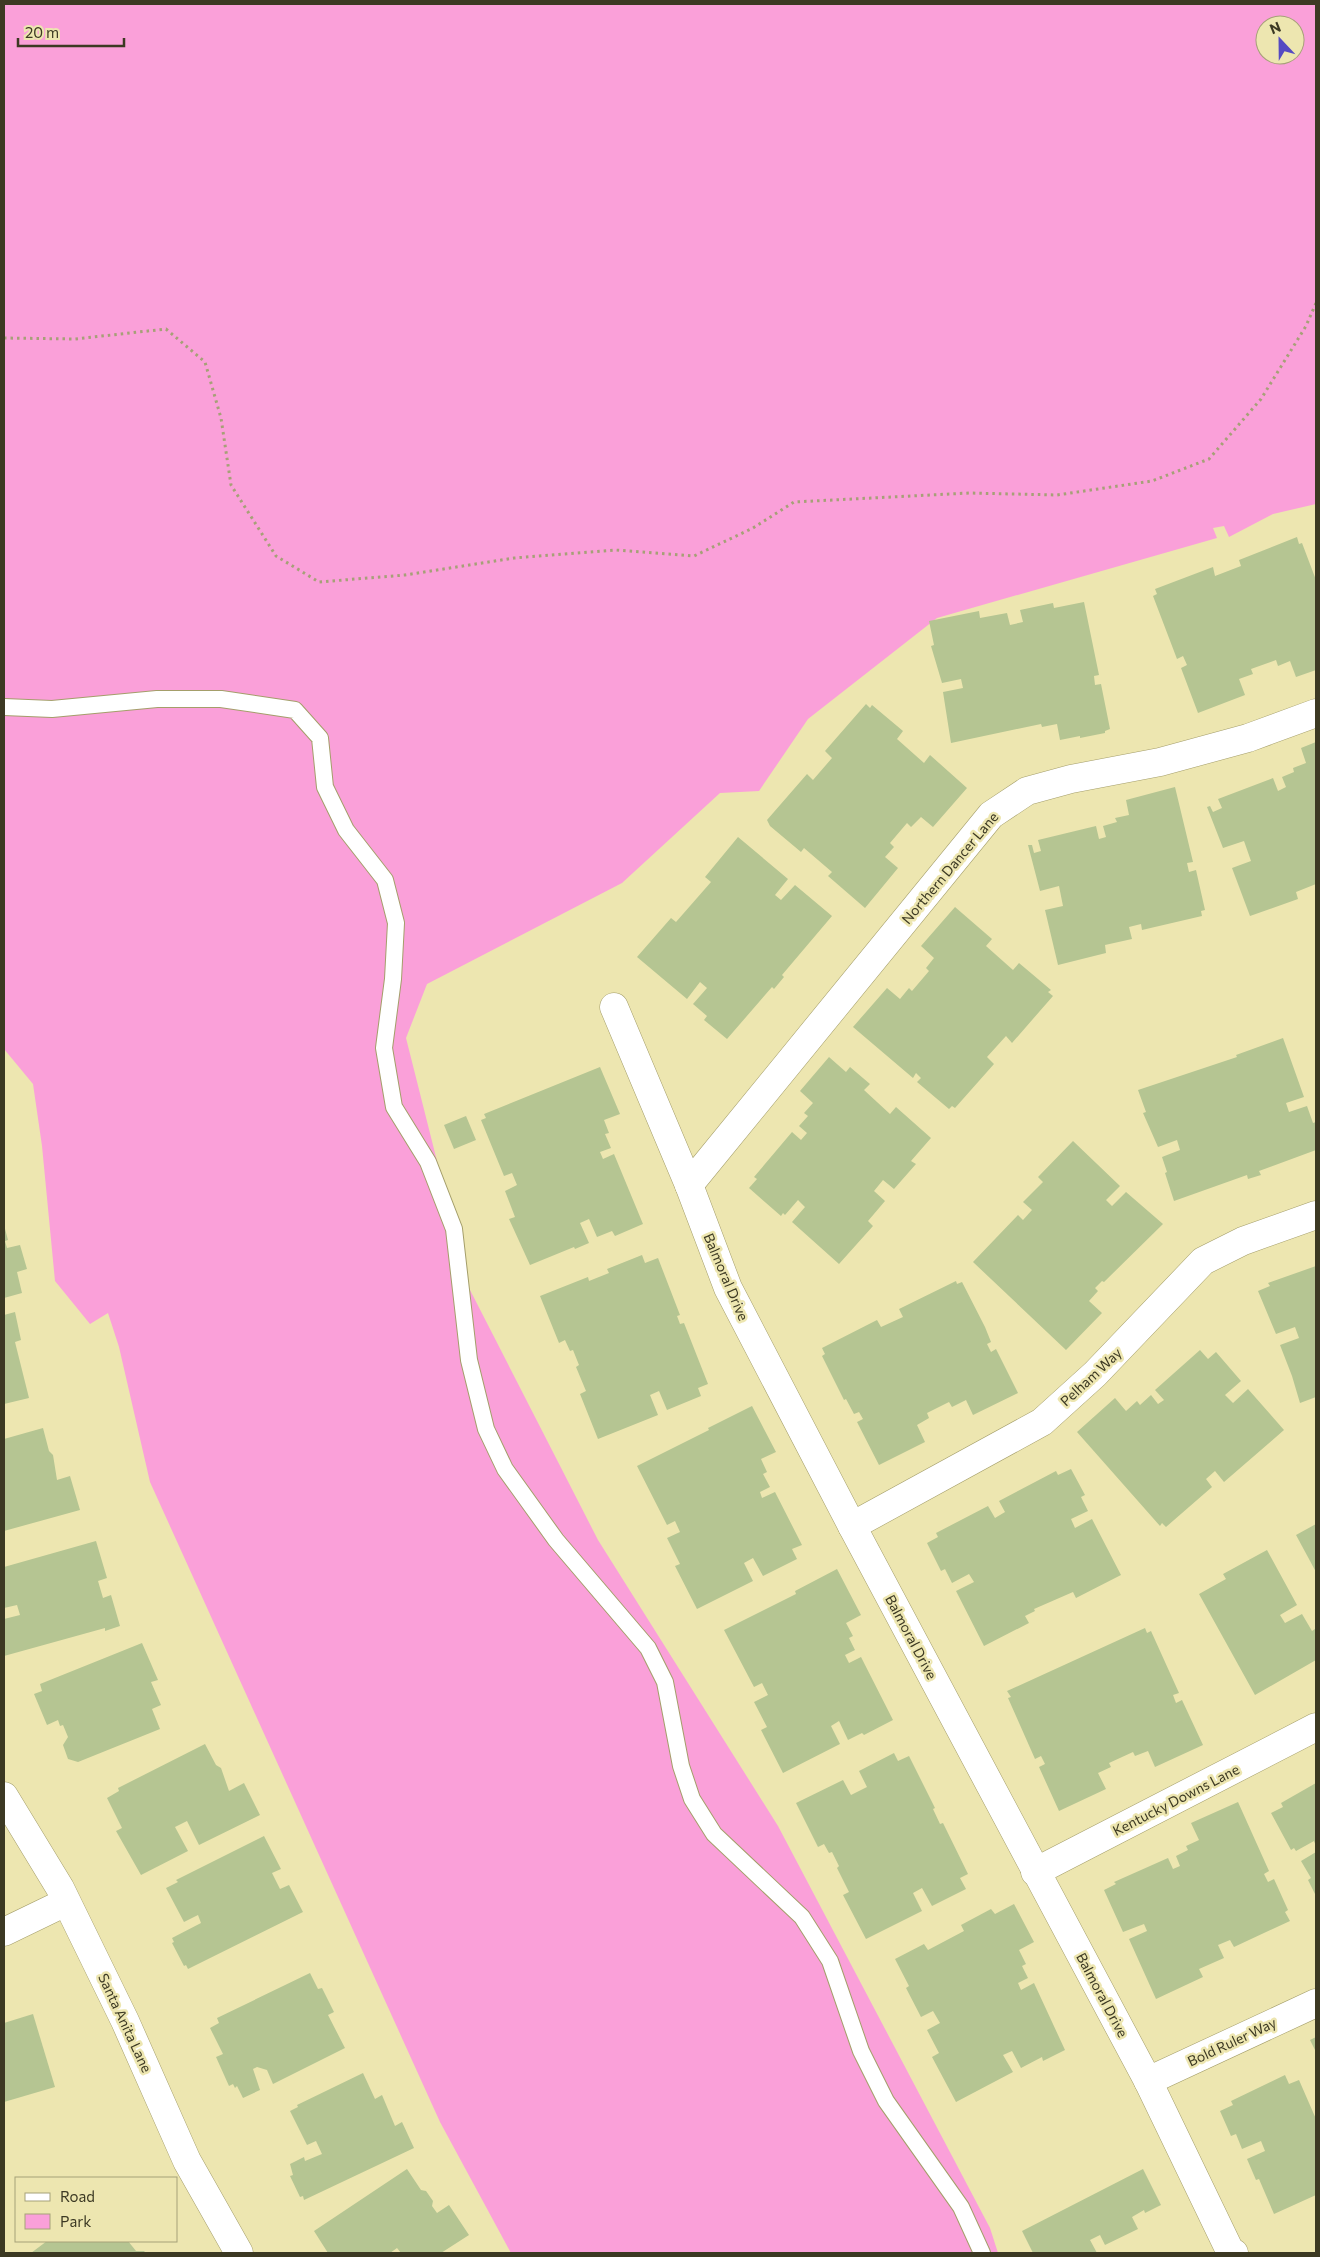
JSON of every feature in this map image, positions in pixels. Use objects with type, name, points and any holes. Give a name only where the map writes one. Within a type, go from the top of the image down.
[{"type":"street","name":"Northern Dancer Lane","points":[[689,1185],[991,815],[1026,790],[1071,779],[1160,762],[1248,738],[1316,713]]},
{"type":"street","name":"Balmoral Drive","points":[[614,1008],[689,1185],[728,1288],[1035,1872],[1148,2081],[1230,2251],[1234,2253]]},
{"type":"street","name":"Pelham Way","points":[[852,1526],[1042,1422],[1096,1374],[1203,1261],[1243,1241],[1316,1215]]},
{"type":"street","name":"Kentucky Downs Lane","points":[[1035,1872],[1316,1727]]},
{"type":"street","name":"Santa Anita Lane","points":[[4,1796],[66,1902],[125,2021],[187,2161],[239,2253]]},
{"type":"street","points":[[4,1932],[66,1902]]},
{"type":"street","name":"Bold Ruler Way","points":[[1148,2081],[1316,2003]]},
{"type":"lane","points":[[4,707],[52,708],[157,699],[221,699],[295,710],[320,738],[324,787],[346,830],[386,880],[396,923],[394,979],[384,1048],[394,1107],[428,1162],[454,1229],[469,1360],[486,1429],[505,1469],[556,1540],[648,1648],[665,1682],[681,1766],[692,1799],[714,1834],[802,1917],[830,1961],[861,2051],[886,2101],[961,2207],[982,2253]]},
{"type":"path","points":[[4,338],[75,339],[166,329],[205,362],[221,418],[231,485],[276,556],[319,582],[406,575],[514,558],[615,550],[694,556],[753,528],[794,502],[969,493],[1057,495],[1152,481],[1209,459],[1261,400],[1306,326],[1316,303]]},
{"type":"green space","points":[[4,4],[1316,4],[1316,504],[1273,514],[1229,537],[1224,526],[1213,528],[1217,538],[937,618],[808,719],[759,791],[720,793],[622,883],[427,984],[406,1038],[469,1288],[598,1540],[778,1826],[990,2228],[998,2253],[511,2253],[440,2122],[150,1482],[119,1347],[108,1313],[90,1324],[55,1281],[42,1146],[33,1084],[4,1049]]},
{"type":"building","points":[[1297,537],[1299,544],[1302,543],[1316,580],[1316,670],[1296,677],[1290,661],[1278,666],[1276,660],[1251,669],[1253,674],[1239,679],[1245,695],[1198,713],[1181,668],[1187,665],[1183,656],[1177,659],[1153,596],[1157,594],[1155,589],[1213,567],[1215,576],[1241,566],[1239,560]]},
{"type":"building","points":[[1084,602],[1099,675],[1094,676],[1095,685],[1101,684],[1110,729],[1105,731],[1105,733],[1060,740],[1057,724],[1042,727],[1041,724],[951,743],[943,692],[963,688],[961,679],[942,683],[931,646],[934,645],[929,621],[979,611],[980,618],[1007,613],[1010,625],[1023,622],[1020,610],[1053,603],[1054,608]]},
{"type":"building","points":[[866,704],[870,708],[872,705],[903,731],[897,739],[924,763],[930,755],[967,788],[933,827],[921,817],[911,827],[907,823],[890,843],[894,847],[885,857],[898,868],[865,908],[828,876],[832,872],[804,848],[801,852],[770,826],[767,820],[807,774],[813,780],[832,758],[825,751]]},
{"type":"building","points":[[1316,742],[1316,884],[1296,892],[1298,899],[1250,916],[1232,868],[1251,861],[1244,841],[1223,848],[1207,807],[1210,806],[1213,812],[1222,808],[1218,799],[1273,778],[1278,791],[1286,787],[1282,777],[1294,772],[1293,768],[1306,763],[1301,748]]},
{"type":"building","points":[[1175,787],[1193,862],[1187,863],[1189,872],[1196,870],[1205,910],[1201,911],[1202,916],[1142,930],[1141,924],[1129,927],[1132,939],[1105,945],[1106,953],[1058,965],[1045,910],[1063,906],[1059,886],[1040,891],[1028,845],[1032,845],[1034,853],[1041,851],[1038,840],[1096,826],[1099,839],[1106,837],[1103,826],[1117,822],[1115,818],[1129,815],[1126,800]]},
{"type":"building","points":[[738,837],[788,879],[775,895],[781,900],[795,885],[832,916],[782,975],[784,977],[774,989],[772,987],[727,1039],[704,1020],[707,1016],[693,1004],[707,988],[700,982],[687,999],[637,957],[671,918],[676,922],[711,882],[705,877]]},
{"type":"building","points":[[955,907],[992,939],[986,946],[1013,970],[1019,963],[1051,990],[1048,992],[1053,996],[1012,1043],[1006,1036],[987,1057],[994,1064],[955,1108],[952,1106],[949,1109],[917,1082],[921,1078],[916,1073],[913,1078],[853,1027],[887,988],[900,999],[909,988],[912,991],[929,971],[926,968],[934,958],[921,946]]},
{"type":"building","points":[[1283,1038],[1304,1097],[1286,1103],[1289,1112],[1307,1106],[1313,1123],[1316,1122],[1316,1150],[1259,1171],[1261,1175],[1248,1179],[1247,1175],[1174,1201],[1162,1157],[1180,1150],[1177,1140],[1158,1147],[1143,1113],[1146,1112],[1138,1090],[1237,1057],[1236,1055]]},
{"type":"building","points":[[829,1057],[846,1072],[850,1067],[870,1084],[864,1090],[890,1114],[896,1107],[931,1138],[911,1161],[916,1164],[894,1189],[883,1180],[874,1191],[885,1201],[868,1221],[873,1226],[839,1264],[792,1222],[805,1207],[798,1200],[785,1215],[783,1213],[781,1216],[749,1188],[757,1179],[754,1177],[792,1132],[801,1140],[807,1133],[799,1126],[808,1116],[804,1113],[813,1103],[800,1091]]},
{"type":"building","points":[[600,1067],[620,1114],[604,1120],[609,1133],[605,1134],[611,1148],[600,1152],[603,1159],[614,1154],[643,1224],[615,1236],[612,1231],[597,1237],[589,1219],[580,1223],[589,1243],[530,1265],[509,1219],[515,1217],[505,1191],[517,1185],[512,1173],[504,1176],[481,1120],[486,1118],[484,1114]]},
{"type":"building","points":[[466,1116],[476,1140],[454,1149],[444,1125]]},
{"type":"building","points":[[1073,1141],[1120,1186],[1106,1200],[1112,1206],[1126,1192],[1163,1224],[1104,1282],[1102,1281],[1095,1288],[1098,1291],[1089,1301],[1102,1313],[1066,1350],[973,1262],[1018,1215],[1023,1220],[1032,1210],[1023,1202],[1043,1182],[1038,1177]]},
{"type":"building","points":[[4,1225],[8,1240],[5,1241],[7,1248],[20,1245],[27,1269],[17,1272],[22,1293],[4,1298]]},
{"type":"building","points":[[642,1255],[645,1263],[658,1258],[680,1315],[677,1316],[680,1324],[684,1323],[708,1384],[698,1388],[701,1396],[667,1410],[659,1391],[650,1395],[658,1415],[598,1439],[580,1394],[586,1391],[576,1367],[579,1365],[573,1350],[570,1351],[565,1340],[559,1343],[540,1296],[588,1277],[589,1281],[609,1273],[607,1269]]},
{"type":"building","points":[[1316,1266],[1316,1397],[1300,1403],[1280,1345],[1299,1338],[1295,1327],[1276,1334],[1258,1291],[1270,1286],[1268,1283]]},
{"type":"building","points":[[956,1281],[957,1284],[962,1282],[985,1327],[991,1342],[987,1344],[991,1352],[996,1349],[1018,1393],[973,1415],[966,1400],[952,1407],[949,1402],[927,1413],[929,1418],[917,1425],[925,1442],[879,1465],[857,1422],[863,1419],[859,1412],[854,1414],[846,1399],[844,1400],[822,1356],[825,1354],[822,1348],[877,1320],[881,1327],[903,1317],[899,1309]]},
{"type":"building","points":[[15,1312],[21,1340],[15,1342],[29,1398],[4,1404],[4,1315]]},
{"type":"building","points":[[1200,1350],[1208,1359],[1216,1352],[1241,1381],[1225,1395],[1233,1403],[1248,1389],[1284,1430],[1224,1482],[1215,1471],[1206,1479],[1212,1487],[1166,1527],[1162,1523],[1160,1526],[1077,1432],[1115,1398],[1126,1411],[1137,1401],[1140,1405],[1151,1395],[1158,1404],[1164,1400],[1155,1390]]},
{"type":"building","points":[[752,1406],[776,1452],[761,1459],[767,1472],[763,1474],[770,1487],[760,1492],[762,1498],[775,1492],[802,1545],[792,1549],[797,1559],[763,1576],[753,1558],[744,1563],[753,1581],[697,1609],[675,1566],[680,1564],[667,1538],[680,1532],[675,1521],[667,1525],[637,1466]]},
{"type":"building","points":[[43,1428],[49,1451],[53,1455],[57,1480],[70,1476],[80,1510],[4,1531],[4,1439]]},
{"type":"building","points":[[1071,1469],[1085,1495],[1081,1497],[1088,1511],[1071,1519],[1075,1528],[1092,1519],[1121,1575],[1076,1598],[1073,1592],[1034,1609],[1035,1611],[1025,1616],[1029,1623],[984,1646],[956,1591],[974,1582],[969,1574],[952,1583],[945,1569],[941,1571],[927,1543],[938,1537],[936,1533],[988,1506],[995,1518],[1005,1512],[999,1501],[1056,1471],[1058,1475]]},
{"type":"building","points":[[1316,1524],[1316,1572],[1296,1535]]},
{"type":"building","points":[[96,1541],[107,1578],[98,1581],[103,1598],[111,1595],[120,1626],[105,1631],[105,1628],[4,1656],[4,1619],[20,1615],[17,1605],[4,1608],[4,1567]]},
{"type":"building","points":[[1267,1550],[1297,1605],[1280,1615],[1285,1623],[1302,1614],[1312,1631],[1315,1629],[1316,1660],[1255,1695],[1199,1594],[1226,1579],[1223,1574]]},
{"type":"building","points":[[837,1569],[861,1615],[846,1623],[853,1636],[849,1638],[855,1650],[845,1655],[849,1663],[861,1657],[893,1720],[864,1735],[862,1733],[848,1740],[839,1721],[831,1726],[840,1744],[783,1773],[761,1730],[767,1727],[754,1702],[768,1695],[762,1683],[754,1687],[724,1630],[796,1594],[795,1591]]},
{"type":"building","points":[[1145,1628],[1147,1633],[1151,1631],[1179,1693],[1173,1695],[1176,1703],[1182,1700],[1203,1745],[1155,1767],[1148,1751],[1135,1756],[1133,1752],[1109,1763],[1111,1767],[1098,1773],[1106,1789],[1059,1811],[1039,1767],[1045,1764],[1041,1756],[1035,1759],[1008,1698],[1011,1697],[1007,1691]]},
{"type":"building","points":[[142,1643],[158,1680],[151,1682],[161,1705],[152,1709],[160,1729],[78,1762],[68,1759],[63,1745],[68,1737],[63,1725],[60,1726],[58,1720],[47,1725],[34,1694],[42,1691],[40,1684]]},
{"type":"building","points":[[205,1744],[216,1765],[221,1768],[229,1791],[244,1783],[260,1815],[199,1845],[187,1821],[175,1827],[188,1851],[141,1875],[116,1831],[122,1828],[107,1798],[119,1791],[118,1788]]},
{"type":"building","points":[[894,1753],[898,1761],[909,1756],[935,1808],[933,1809],[940,1824],[943,1823],[968,1874],[960,1878],[966,1889],[932,1906],[922,1888],[913,1893],[922,1911],[866,1939],[843,1895],[849,1892],[837,1868],[839,1866],[832,1852],[829,1853],[824,1844],[818,1847],[796,1803],[843,1780],[851,1795],[867,1787],[859,1771]]},
{"type":"building","points":[[1316,1783],[1316,1846],[1314,1841],[1296,1851],[1294,1848],[1291,1850],[1271,1813],[1283,1807],[1281,1803]]},
{"type":"building","points":[[1238,1802],[1269,1871],[1264,1874],[1268,1882],[1274,1879],[1288,1910],[1285,1912],[1290,1921],[1234,1947],[1230,1940],[1218,1945],[1224,1958],[1199,1969],[1203,1977],[1156,1999],[1129,1939],[1147,1931],[1144,1924],[1123,1932],[1104,1890],[1116,1884],[1114,1882],[1168,1858],[1173,1869],[1180,1866],[1176,1856],[1188,1850],[1186,1846],[1199,1840],[1191,1823]]},
{"type":"building","points":[[264,1836],[281,1869],[272,1873],[280,1889],[289,1885],[303,1912],[188,1969],[186,1965],[184,1966],[172,1943],[174,1942],[172,1938],[201,1923],[198,1915],[184,1922],[166,1888],[178,1882],[176,1880]]},
{"type":"building","points":[[1316,1852],[1316,1896],[1308,1880],[1311,1878],[1301,1861]]},
{"type":"building","points":[[1014,1904],[1034,1942],[1019,1950],[1026,1964],[1022,1966],[1028,1978],[1018,1983],[1021,1990],[1034,1983],[1065,2050],[1043,2061],[1042,2057],[1021,2068],[1012,2051],[1003,2055],[1013,2072],[956,2102],[932,2057],[939,2053],[927,2030],[940,2023],[933,2011],[921,2017],[906,1988],[909,1986],[895,1959],[924,1944],[928,1950],[964,1931],[961,1925],[991,1909],[995,1914]]},
{"type":"building","points":[[310,1973],[318,1989],[322,1988],[334,2012],[328,2015],[345,2048],[273,2084],[267,2070],[257,2067],[253,2069],[260,2090],[243,2098],[237,2086],[235,2088],[233,2084],[229,2086],[216,2057],[223,2054],[210,2028],[219,2023],[217,2018]]},
{"type":"building","points":[[33,2014],[55,2087],[4,2102],[4,2023]]},
{"type":"building","points":[[1316,2037],[1316,2052],[1310,2040]]},
{"type":"building","points":[[363,2073],[375,2099],[382,2095],[395,2126],[402,2122],[414,2148],[304,2200],[303,2196],[300,2197],[290,2176],[293,2175],[290,2164],[304,2157],[305,2161],[322,2154],[316,2141],[307,2145],[290,2111],[298,2107],[297,2105]]},
{"type":"building","points":[[1285,2075],[1289,2084],[1299,2080],[1316,2119],[1316,2195],[1274,2214],[1259,2179],[1256,2180],[1247,2159],[1265,2151],[1261,2141],[1242,2149],[1236,2134],[1231,2136],[1220,2111],[1233,2105],[1231,2101]]},
{"type":"building","points":[[407,2169],[421,2190],[426,2191],[433,2201],[432,2206],[437,2213],[449,2205],[469,2235],[441,2253],[401,2253],[397,2248],[390,2253],[328,2253],[314,2231]]},
{"type":"building","points":[[1143,2169],[1161,2205],[1145,2213],[1144,2210],[1132,2217],[1138,2229],[1105,2245],[1100,2235],[1090,2240],[1097,2253],[1033,2253],[1022,2231]]},
{"type":"building","points":[[46,2242],[129,2242],[136,2251],[144,2251],[146,2253],[31,2253]]}]
